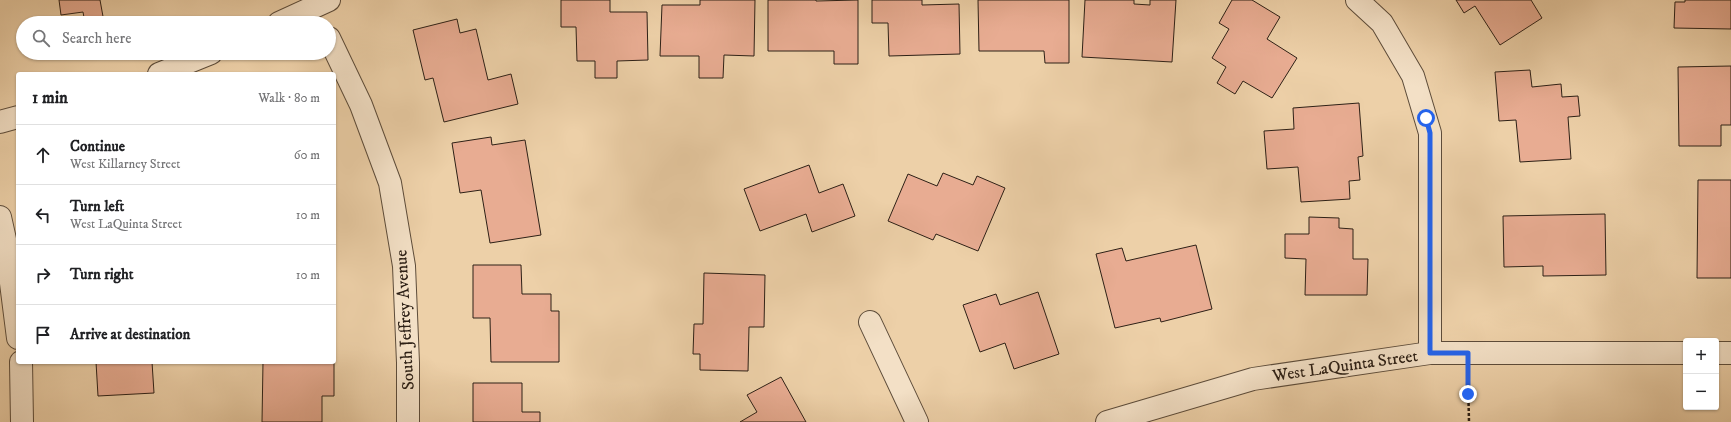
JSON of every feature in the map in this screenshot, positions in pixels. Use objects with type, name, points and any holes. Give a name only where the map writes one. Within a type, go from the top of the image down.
[{"type":"street","points":[[1357,0],[1382,23],[1413,76],[1430,133],[1430,353]]},
{"type":"street","points":[[302,16],[321,10]]},
{"type":"street","name":"South Jeffrey Avenue","points":[[336,53],[361,105],[390,184],[404,266],[408,363],[408,422]]},
{"type":"street","points":[[165,72],[194,60]]},
{"type":"street","points":[[0,122],[16,118]]},
{"type":"street","points":[[0,217],[6,244],[16,322]]},
{"type":"street","points":[[870,322],[917,422]]},
{"type":"street","name":"West LaQuinta Street","points":[[1107,422],[1253,379],[1430,353],[1683,353]]},
{"type":"street","points":[[1719,353],[1731,353]]},
{"type":"street","points":[[21,364],[22,422]]},
{"type":"path","points":[[1468,353],[1469,422]]},
{"type":"building","points":[[59,0],[100,0],[103,16],[84,16],[83,12],[61,15]]},
{"type":"building","points":[[561,0],[610,0],[610,12],[647,12],[648,60],[617,61],[617,78],[595,78],[595,61],[577,61],[576,27],[561,27]]},
{"type":"building","points":[[700,0],[755,0],[754,56],[724,55],[723,78],[699,78],[699,56],[660,56],[662,5],[700,5]]},
{"type":"building","points":[[768,0],[858,0],[858,64],[834,64],[834,51],[768,51]]},
{"type":"building","points":[[872,0],[922,0],[922,5],[959,4],[960,54],[889,56],[888,23],[872,23]]},
{"type":"building","points":[[978,0],[1069,0],[1069,63],[1045,63],[1044,51],[979,51]]},
{"type":"building","points":[[1085,0],[1134,0],[1134,4],[1150,5],[1150,0],[1176,0],[1172,62],[1082,57]]},
{"type":"building","points":[[1232,0],[1252,0],[1280,17],[1267,39],[1297,58],[1272,98],[1243,81],[1235,94],[1217,83],[1226,67],[1212,58],[1229,29],[1219,23]]},
{"type":"building","points":[[1456,0],[1531,0],[1542,18],[1500,45],[1475,6],[1464,13]]},
{"type":"building","points":[[1685,0],[1731,0],[1731,29],[1674,28],[1675,2],[1685,2]]},
{"type":"building","points":[[457,19],[460,33],[476,29],[488,80],[511,74],[518,104],[444,122],[433,78],[425,80],[413,30]]},
{"type":"building","points":[[1731,66],[1731,125],[1721,125],[1721,146],[1679,146],[1678,67]]},
{"type":"building","points":[[1530,70],[1532,87],[1561,84],[1562,97],[1578,96],[1580,116],[1568,117],[1571,159],[1520,162],[1516,120],[1499,121],[1495,72]]},
{"type":"building","points":[[1359,103],[1363,156],[1358,157],[1360,180],[1349,181],[1350,199],[1301,202],[1298,167],[1267,169],[1264,131],[1294,129],[1293,108]]},
{"type":"building","points":[[491,137],[492,145],[525,140],[541,235],[490,243],[481,190],[460,193],[452,143]]},
{"type":"building","points":[[809,165],[819,193],[843,184],[855,216],[812,232],[806,214],[760,231],[744,189]]},
{"type":"building","points":[[943,173],[973,185],[977,176],[1005,188],[978,251],[936,234],[933,240],[888,221],[908,174],[937,186]]},
{"type":"building","points":[[1698,180],[1731,180],[1731,278],[1697,278]]},
{"type":"building","points":[[1605,214],[1606,275],[1543,276],[1543,266],[1504,267],[1503,216]]},
{"type":"building","points":[[1309,217],[1339,218],[1339,228],[1353,229],[1353,259],[1368,259],[1367,295],[1305,295],[1306,259],[1285,258],[1285,234],[1309,234]]},
{"type":"building","points":[[1196,245],[1212,309],[1161,322],[1160,318],[1115,328],[1096,254],[1122,248],[1126,261]]},
{"type":"building","points":[[473,265],[521,265],[522,294],[551,294],[551,311],[559,311],[559,362],[491,362],[490,318],[473,318]]},
{"type":"building","points":[[704,273],[765,275],[764,327],[749,327],[748,371],[700,370],[700,354],[693,354],[694,324],[703,324]]},
{"type":"building","points":[[1038,292],[1059,354],[1014,369],[1005,343],[980,352],[963,305],[996,294],[1000,305]]},
{"type":"building","points":[[96,364],[152,364],[154,393],[98,396]]},
{"type":"building","points":[[263,364],[334,364],[334,396],[322,396],[322,422],[262,422]]},
{"type":"building","points":[[781,377],[806,422],[740,422],[757,412],[747,395]]},
{"type":"building","points":[[473,383],[522,383],[522,412],[540,412],[540,422],[473,422]]},
{"type":"route","points":[[1426,118],[1430,133],[1430,353],[1468,353],[1468,394]]}]
